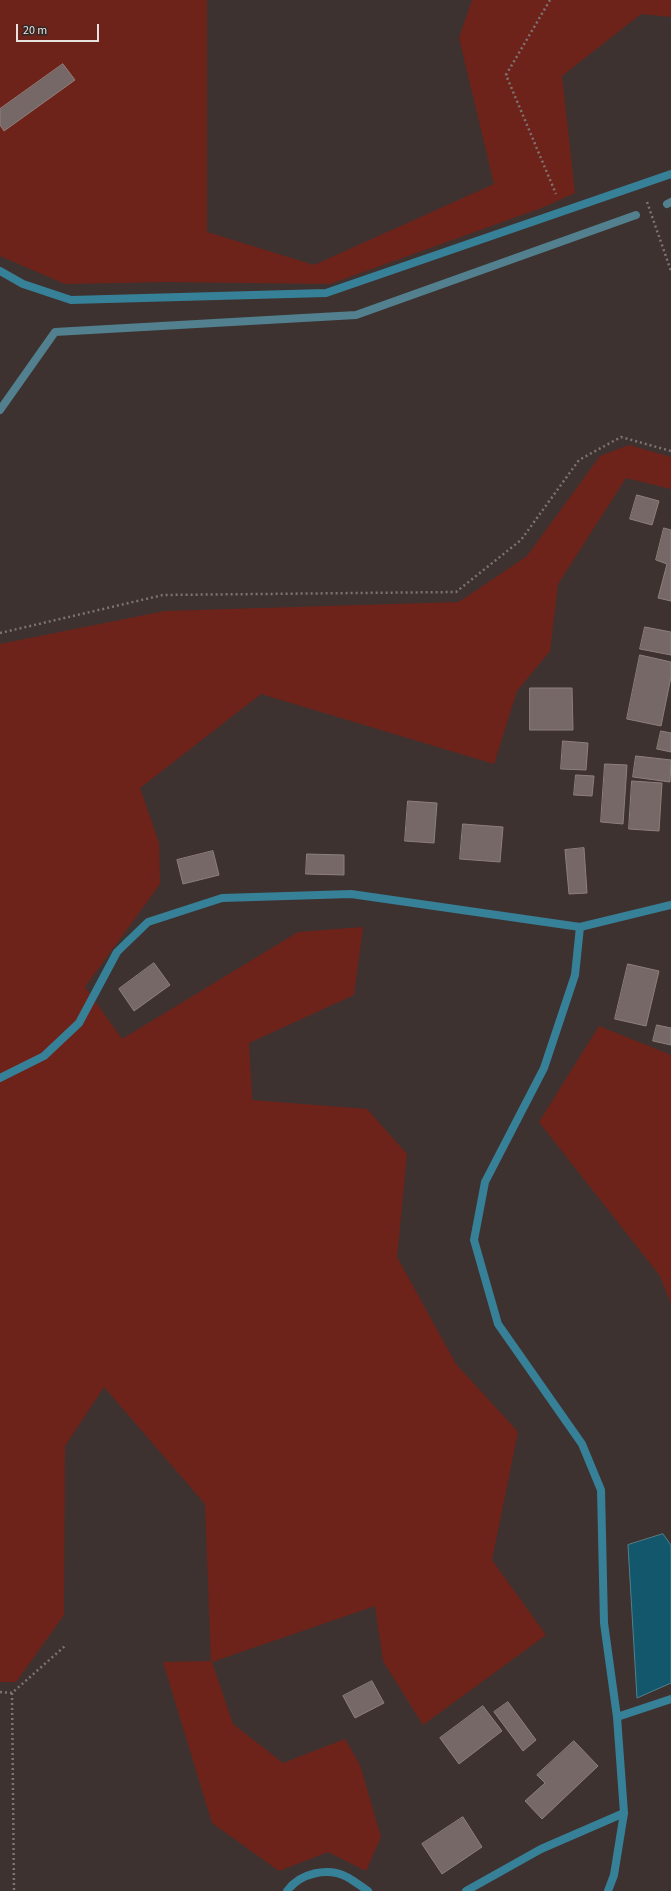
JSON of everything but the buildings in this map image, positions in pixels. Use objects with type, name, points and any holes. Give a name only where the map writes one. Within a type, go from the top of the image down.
[{"type":"street","points":[[0,271],[23,284],[72,300],[326,293],[671,174]]},
{"type":"street","points":[[0,1078],[44,1056],[78,1023],[117,952],[148,922],[222,898],[351,894],[580,927],[671,905]]},
{"type":"street","points":[[580,927],[575,975],[544,1068],[485,1182],[474,1240],[498,1324],[582,1444],[601,1490],[604,1624],[617,1717],[624,1813],[614,1875],[608,1891]]},
{"type":"street","points":[[617,1717],[671,1699]]},
{"type":"street","points":[[466,1891],[541,1849],[624,1813]]},
{"type":"street","points":[[287,1891],[307,1875],[325,1871],[346,1876],[368,1891]]},
{"type":"path","points":[[550,0],[506,75],[564,211]]},
{"type":"path","points":[[641,184],[671,271]]},
{"type":"path","points":[[0,634],[163,595],[456,592],[521,540],[579,460],[621,437],[671,451]]},
{"type":"path","points":[[0,1692],[12,1693],[65,1646]]},
{"type":"path","points":[[12,1693],[14,1891]]},
{"type":"shaded area","points":[[0,0],[207,0],[207,232],[314,265],[494,184],[459,38],[472,0],[671,0],[671,17],[641,14],[562,76],[575,193],[544,207],[330,284],[165,282],[65,284],[0,256]]},
{"type":"shaded area","points":[[629,445],[671,457],[671,489],[626,478],[558,584],[550,651],[517,691],[494,764],[261,694],[140,788],[159,843],[160,884],[85,987],[122,1039],[298,932],[363,927],[354,995],[249,1043],[252,1100],[367,1109],[407,1154],[397,1257],[456,1364],[518,1432],[492,1560],[546,1635],[423,1725],[383,1661],[375,1606],[212,1662],[233,1724],[283,1763],[345,1739],[360,1765],[381,1837],[366,1871],[328,1852],[279,1871],[212,1823],[163,1662],[211,1661],[205,1504],[104,1387],[65,1446],[64,1615],[16,1682],[0,1682],[0,644],[165,611],[459,602],[527,556],[600,456]]},
{"type":"shaded area","points":[[599,1026],[671,1055],[671,1304],[660,1276],[539,1122]]},
{"type":"water","points":[[663,1534],[671,1545],[671,1683],[637,1698],[628,1545]]},
{"type":"waterway","points":[[667,204],[671,202]]},
{"type":"waterway","points":[[0,410],[55,332],[356,315],[636,215]]}]
